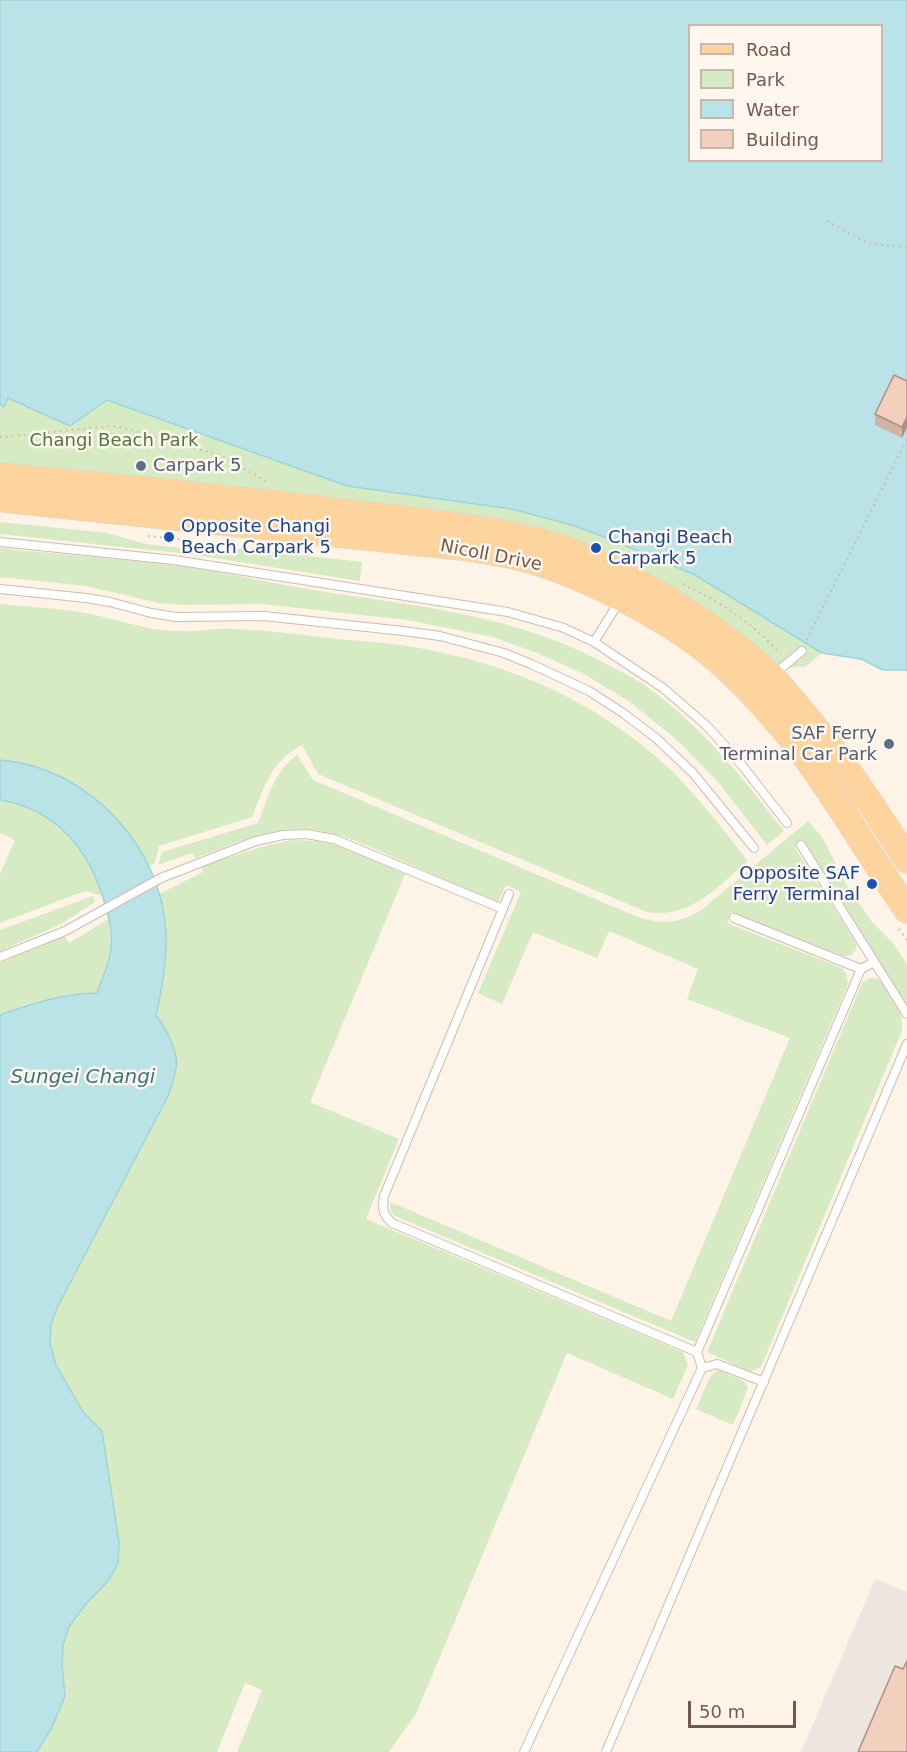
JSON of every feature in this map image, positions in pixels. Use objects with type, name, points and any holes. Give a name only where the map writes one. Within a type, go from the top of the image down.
[{"type":"main road","name":"Nicoll Drive","points":[[0,476],[46,492],[243,512],[493,531],[537,541],[594,560],[686,637],[723,664],[762,685],[813,724],[861,788],[907,860]]},
{"type":"main road","name":"Nicoll Drive","points":[[0,499],[46,492]]},
{"type":"main road","name":"Nicoll Drive","points":[[762,685],[795,743],[826,786],[870,856],[903,919]]},
{"type":"lane","points":[[0,542],[174,560],[507,612],[564,628],[594,642],[663,688],[707,726],[741,764],[787,823]]},
{"type":"lane","points":[[0,589],[86,598],[110,602],[151,614],[176,617],[264,616],[403,631],[440,636],[504,654],[590,691],[656,738],[693,773],[754,848]]},
{"type":"lane","points":[[594,642],[630,590]]},
{"type":"lane","points":[[762,685],[802,651]]},
{"type":"lane","points":[[0,957],[65,931],[161,878],[256,841],[283,835],[307,834],[334,839],[358,847],[503,909]]},
{"type":"lane","points":[[801,845],[907,1014]]},
{"type":"lane","points":[[509,894],[384,1196],[382,1207],[384,1216],[392,1224],[697,1352]]},
{"type":"lane","points":[[734,918],[861,969]]},
{"type":"lane","points":[[524,1752],[702,1368],[697,1352],[861,969],[874,962]]},
{"type":"lane","points":[[606,1752],[907,1044]]},
{"type":"lane","points":[[702,1368],[717,1364],[764,1382]]},
{"type":"path","points":[[827,222],[869,244],[907,247]]},
{"type":"path","points":[[802,651],[907,439]]},
{"type":"path","points":[[142,534],[176,540],[197,540]]},
{"type":"path","points":[[903,919],[907,940]]},
{"type":"shaded area","points":[[875,1579],[907,1592],[907,1752],[801,1752]]},
{"type":"green space","name":"Changi Beach Park","points":[[8,398],[70,426],[106,400],[347,486],[512,509],[572,525],[695,575],[822,653],[805,667],[767,668],[681,600],[596,548],[505,530],[0,468],[0,405],[4,407]]},
{"type":"green space","points":[[0,522],[107,533],[145,544],[190,549],[247,549],[362,562],[360,581],[189,554],[0,534]]},
{"type":"green space","points":[[0,548],[209,570],[301,588],[432,608],[506,624],[541,635],[577,649],[624,673],[664,700],[719,752],[784,831],[767,845],[718,782],[677,740],[630,702],[582,673],[493,637],[407,620],[262,604],[158,603],[86,586],[0,577]]},
{"type":"green space","points":[[0,604],[79,612],[168,631],[246,630],[376,642],[450,654],[485,664],[552,690],[615,725],[672,771],[712,815],[748,861],[714,890],[690,906],[663,913],[647,912],[318,774],[302,745],[275,767],[252,817],[159,846],[155,863],[148,866],[137,845],[122,826],[88,794],[46,771],[0,760]]},
{"type":"green space","points":[[297,755],[313,780],[626,912],[660,922],[676,921],[700,911],[808,821],[822,837],[848,887],[872,922],[893,943],[907,964],[907,1005],[804,841],[795,848],[855,941],[857,946],[853,954],[843,956],[731,912],[727,923],[842,968],[846,973],[848,984],[695,1342],[395,1216],[391,1212],[390,1202],[671,1321],[790,1038],[687,999],[698,969],[609,931],[597,958],[533,932],[502,1004],[478,993],[521,892],[506,885],[498,902],[348,838],[316,830],[283,830],[250,838],[196,858],[192,853],[158,865],[162,852],[258,823],[277,777],[289,761]]},
{"type":"green space","points":[[0,800],[37,812],[65,832],[86,860],[102,894],[85,891],[0,923],[0,874],[15,840],[0,833]]},
{"type":"green space","points":[[292,840],[318,841],[340,846],[405,874],[310,1102],[399,1139],[366,1219],[683,1352],[688,1365],[673,1399],[567,1353],[416,1714],[389,1752],[237,1752],[262,1690],[245,1683],[217,1752],[37,1752],[52,1727],[65,1696],[63,1645],[69,1627],[85,1605],[109,1580],[118,1563],[119,1542],[102,1432],[83,1412],[56,1365],[50,1343],[51,1324],[58,1306],[168,1096],[175,1075],[174,1048],[168,1033],[156,1016],[164,974],[166,932],[159,894],[203,872],[201,866]]},
{"type":"green space","points":[[93,896],[95,902],[61,924],[0,951],[0,930]]},
{"type":"green space","points":[[109,919],[111,949],[97,993],[60,997],[0,1015],[0,963],[65,936],[69,943]]},
{"type":"green space","points":[[870,978],[882,982],[894,1000],[902,1019],[901,1033],[761,1367],[752,1371],[746,1370],[707,1352],[862,983]]},
{"type":"green space","points":[[718,1370],[744,1381],[748,1388],[733,1425],[696,1409],[710,1377]]},
{"type":"water","points":[[0,0],[907,0],[907,670],[883,670],[861,659],[822,653],[695,575],[572,525],[512,509],[347,486],[107,400],[70,426],[8,398],[4,407],[0,405]]},
{"type":"water","name":"Sungei Changi","points":[[0,760],[32,766],[62,777],[90,795],[114,817],[135,842],[151,871],[162,902],[166,955],[156,1016],[171,1040],[176,1055],[175,1075],[168,1096],[58,1306],[51,1324],[50,1343],[56,1365],[83,1412],[102,1431],[119,1542],[118,1563],[109,1580],[85,1605],[69,1627],[63,1645],[65,1696],[52,1727],[37,1752],[0,1752],[0,1015],[60,997],[97,993],[109,960],[111,937],[108,915],[99,885],[80,850],[54,823],[38,813],[0,800]]},
{"type":"building","points":[[894,375],[907,381],[907,417],[902,427],[875,414]]},
{"type":"building","points":[[907,1661],[907,1752],[858,1752],[895,1666],[903,1669]]},
{"type":"place","name":"Carpark 5","points":[[141,466]]},
{"type":"place","name":"Opposite Changi Beach Carpark 5","points":[[169,537]]},
{"type":"place","name":"Changi Beach Carpark 5","points":[[596,548]]},
{"type":"place","name":"SAF Ferry Terminal Car Park","points":[[889,744]]},
{"type":"place","name":"Opposite SAF Ferry Terminal","points":[[872,884]]}]
